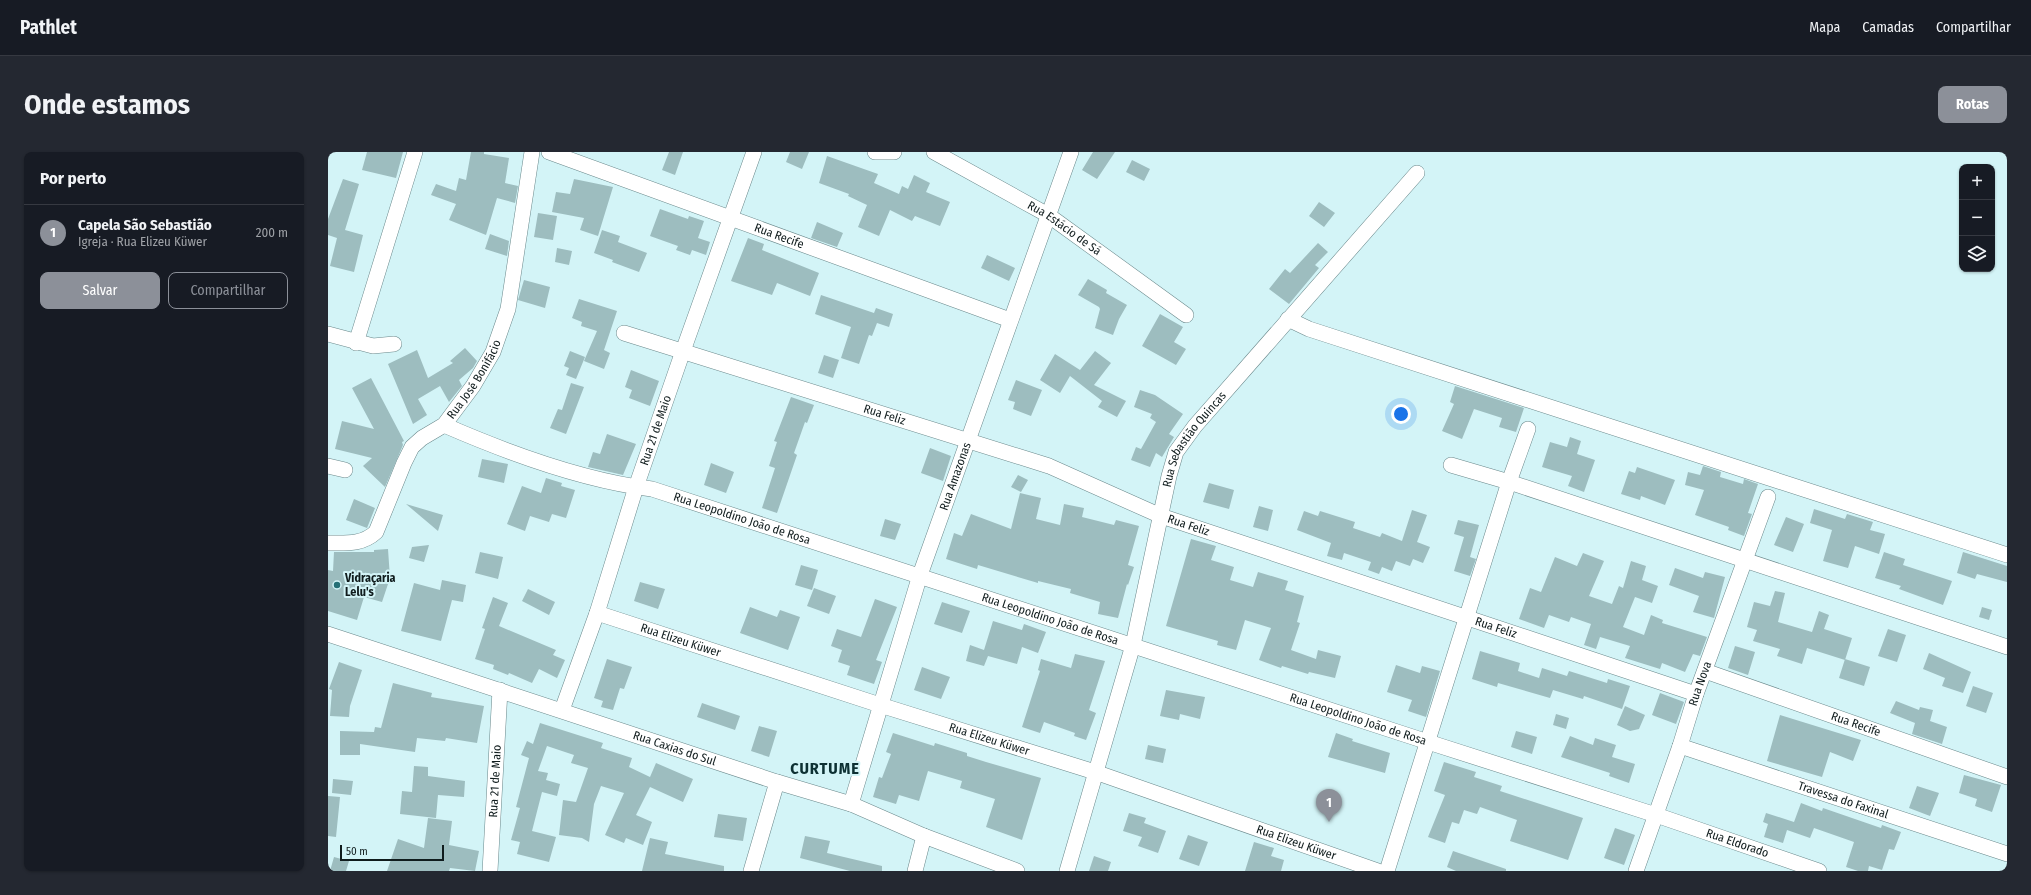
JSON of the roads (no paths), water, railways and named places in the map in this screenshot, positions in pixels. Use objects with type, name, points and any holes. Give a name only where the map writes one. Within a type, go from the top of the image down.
[{"type":"street","points":[[356,343],[416,152]]},
{"type":"street","name":"Rua José Bonifácio","points":[[328,543],[357,543],[369,539],[376,532],[412,447],[422,438],[444,426],[473,386],[493,352],[508,309],[532,152]]},
{"type":"street","name":"Rua Recife","points":[[549,152],[1010,320]]},
{"type":"street","name":"Rua 21 de Maio","points":[[562,710],[598,613],[636,487],[754,152]]},
{"type":"street","points":[[875,152],[894,152]]},
{"type":"street","name":"Rua Estácio de Sá","points":[[934,152],[1048,215],[1186,315]]},
{"type":"street","name":"Rua Amazonas","points":[[851,804],[920,575],[1071,152]]},
{"type":"street","name":"Rua Sebastião Quincas","points":[[1067,871],[1132,645],[1169,476],[1176,452],[1195,426],[1417,173]]},
{"type":"street","points":[[1288,319],[1309,329],[2007,554]]},
{"type":"street","name":"Rua Feliz","points":[[624,333],[1049,466],[1161,516],[1696,694]]},
{"type":"street","points":[[328,334],[356,343],[374,346],[394,344]]},
{"type":"street","name":"Rua Leopoldino João de Rosa","points":[[444,426],[532,458],[617,484],[652,489],[920,575],[1428,742],[1656,815]]},
{"type":"street","points":[[1387,871],[1468,618],[1509,482],[1528,429]]},
{"type":"street","points":[[1451,465],[1509,482],[2007,647]]},
{"type":"street","points":[[328,466],[345,470]]},
{"type":"street","name":"Rua Nova","points":[[1636,871],[1680,746],[1704,671],[1768,497]]},
{"type":"street","name":"Rua Elizeu Küwer","points":[[598,613],[880,705],[1095,772],[1378,871]]},
{"type":"street","name":"Rua Caxias do Sul","points":[[328,634],[778,782],[851,804],[924,836],[1017,871]]},
{"type":"street","name":"Rua Recife","points":[[1704,671],[2007,777]]},
{"type":"street","name":"Rua 21 de Maio","points":[[490,871],[500,690]]},
{"type":"street","name":"Travessa do Faxinal","points":[[1680,746],[2007,854]]},
{"type":"street","points":[[751,871],[778,782]]},
{"type":"street","name":"Rua Eldorado","points":[[1656,815],[1819,871]]},
{"type":"street","points":[[915,871],[924,836]]},
{"type":"place","name":"Vidraçaria Lelu's","points":[[337,585]]},
{"type":"place","name":"Capela São Sebastião","points":[[1329,822]]},
{"type":"district","name":"CURTUME","points":[[825,768]]}]
